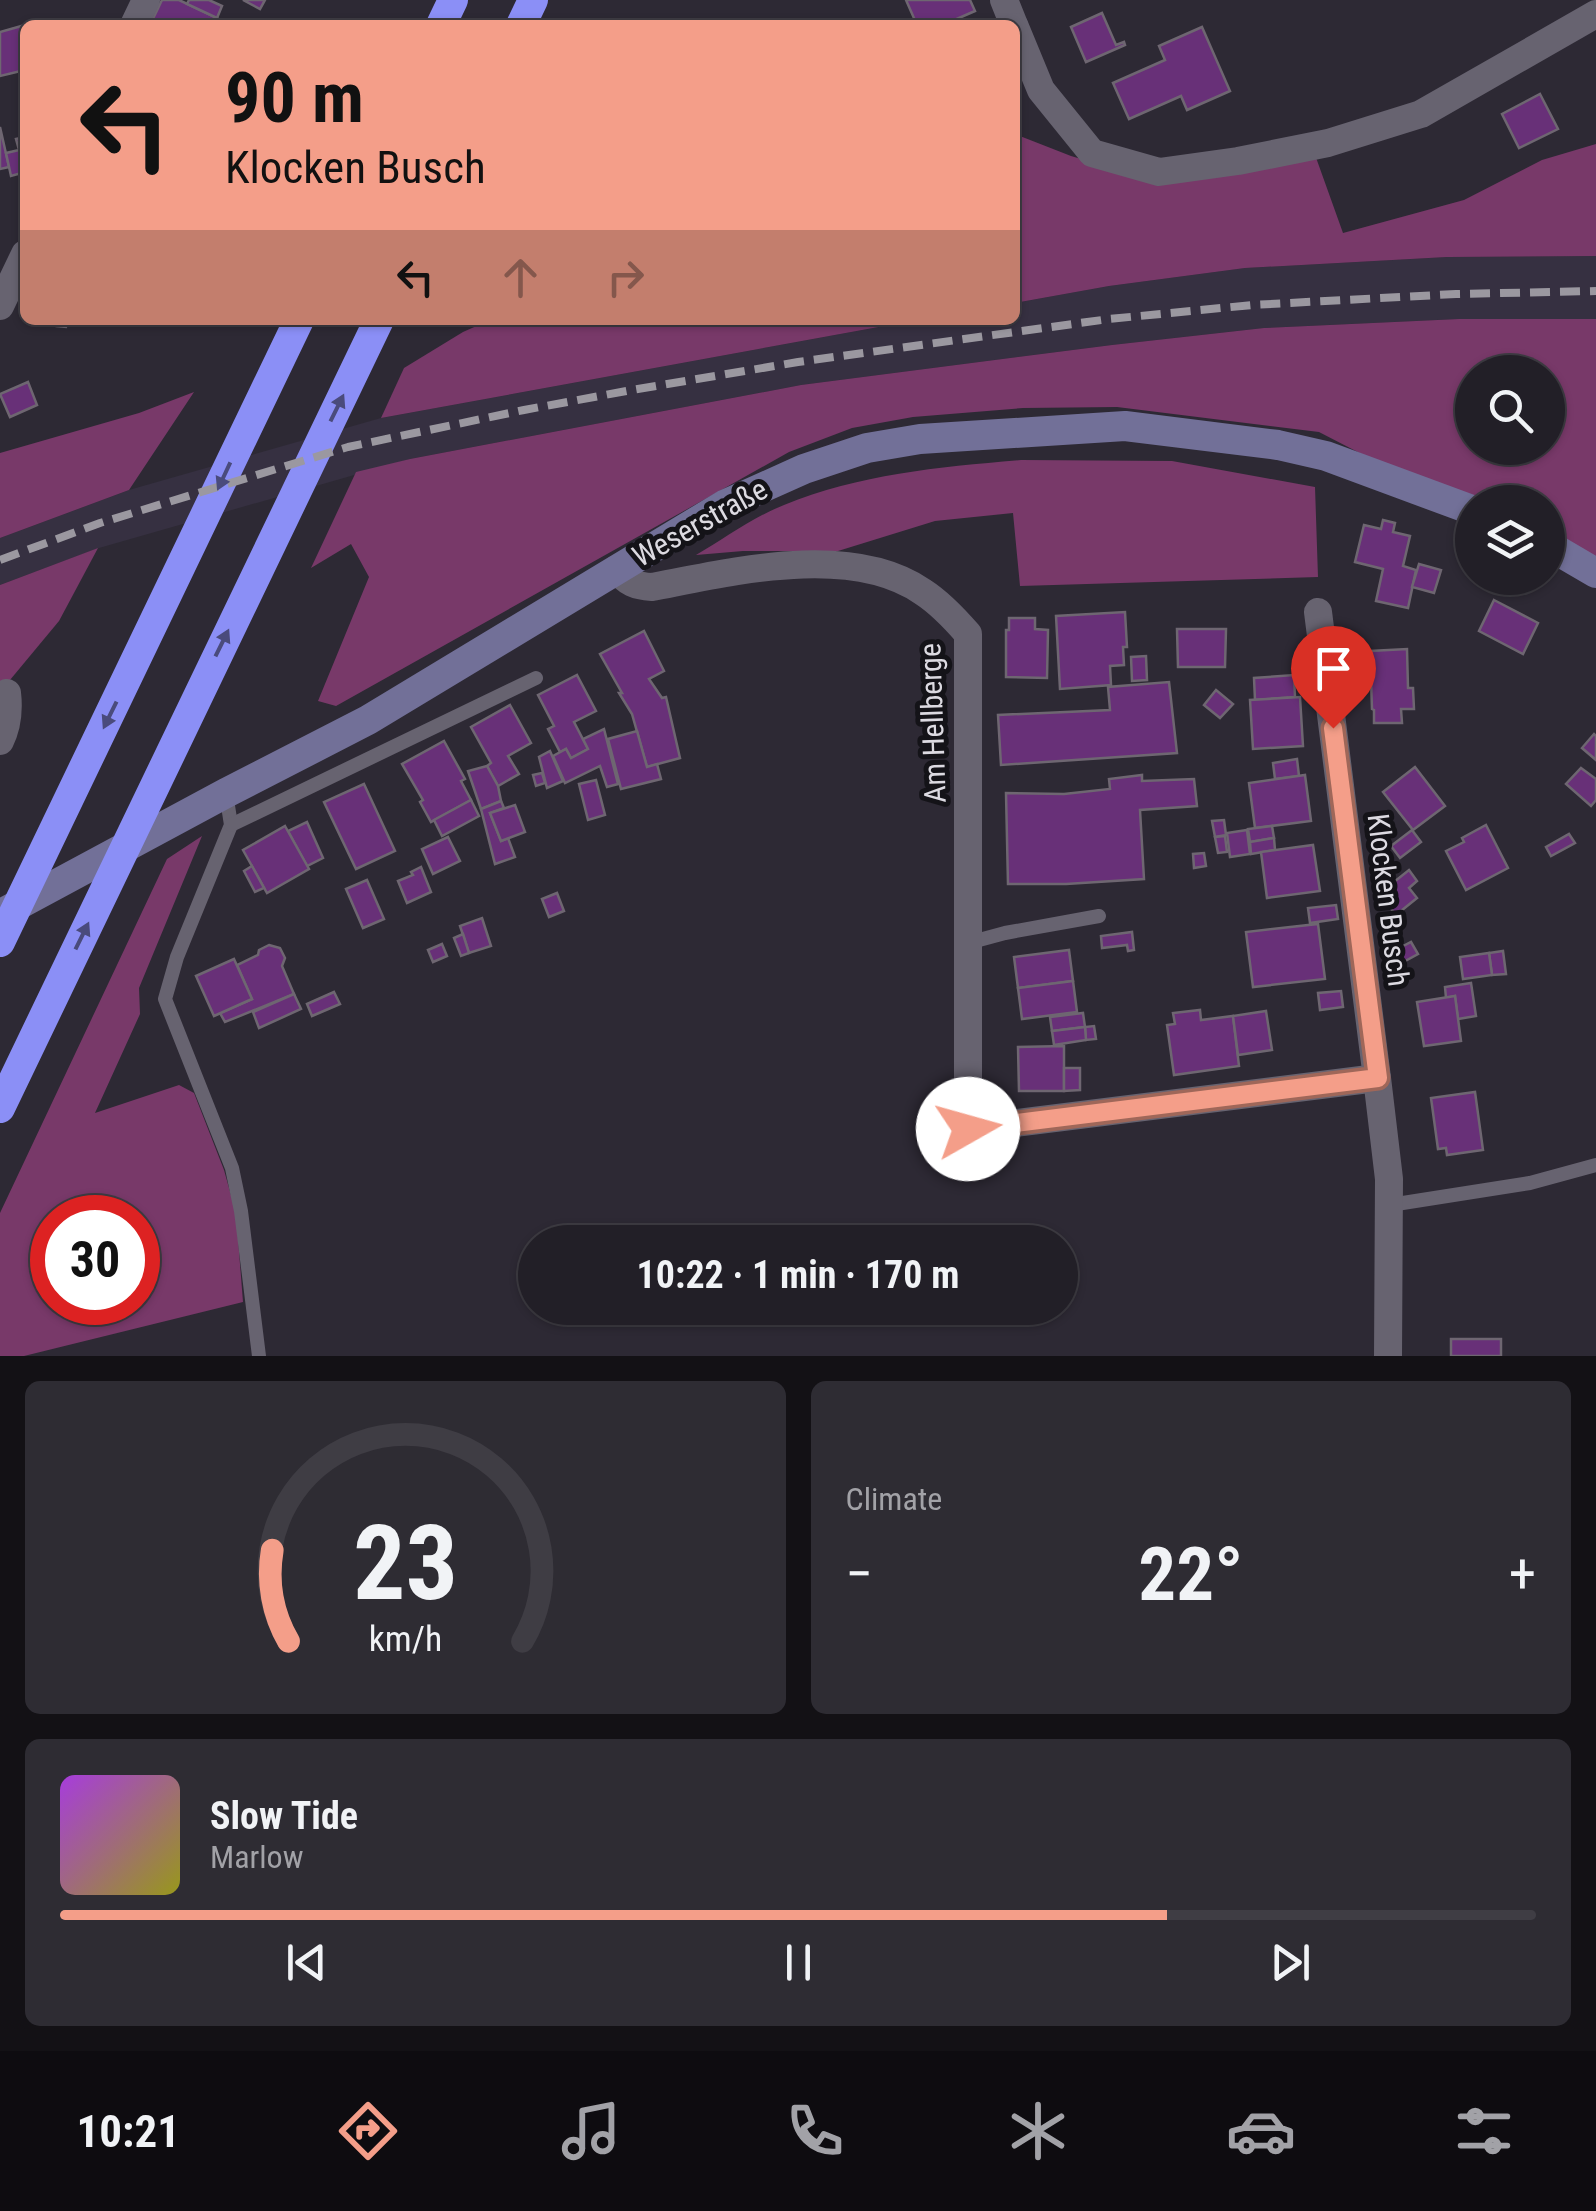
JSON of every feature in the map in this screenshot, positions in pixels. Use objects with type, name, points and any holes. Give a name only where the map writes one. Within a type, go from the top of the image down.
[{"type":"highway","points":[[0,942],[297,325]]},
{"type":"highway","points":[[0,1108],[377,325]]},
{"type":"street","points":[[1020,41],[1040,90],[1092,153],[1160,172],[1238,162],[1328,143],[1422,114],[1596,14]]},
{"type":"street","points":[[0,306],[20,264]]},
{"type":"street","name":"Weserstraße","points":[[0,915],[368,720],[724,505],[804,469],[867,448],[920,439],[1126,426],[1278,445],[1326,456],[1455,504]]},
{"type":"street","points":[[1565,556],[1596,573]]},
{"type":"street","name":"Am Hellberge","points":[[618,569],[637,586],[652,587],[755,568],[819,564],[880,572],[922,590],[968,634],[968,1129],[1378,1078]]},
{"type":"street","name":"Klocken Busch","points":[[1318,612],[1378,1078],[1390,1204],[1388,1356]]},
{"type":"street","points":[[0,740],[9,711],[7,693]]},
{"type":"lane","points":[[230,825],[536,678]]},
{"type":"lane","points":[[226,792],[230,825],[177,957],[165,999],[232,1168],[260,1356]]},
{"type":"lane","points":[[968,943],[1099,916]]},
{"type":"lane","points":[[1390,1204],[1530,1183],[1596,1164]]},
{"type":"shaded area","points":[[1020,136],[1152,180],[1314,152],[1343,233],[1464,200],[1542,160],[1596,144],[1596,256],[1447,257],[1245,268],[1020,302]]},
{"type":"shaded area","points":[[1596,256],[1596,319],[1459,319],[1264,328],[801,385],[410,459],[99,548],[0,585],[0,538],[129,490],[381,418],[890,325],[1020,325],[1020,302],[1109,286],[1245,268],[1447,257]]},
{"type":"shaded area","points":[[1459,319],[1596,319],[1596,582],[1565,563],[1565,485],[1455,485],[1455,502],[1319,432],[1117,407],[1023,408],[913,417],[852,428],[789,452],[336,706],[318,701],[369,577],[351,544],[311,568],[356,472],[801,385],[1264,328]]},
{"type":"shaded area","points":[[479,325],[890,325],[381,418],[404,368]]},
{"type":"shaded area","points":[[194,392],[129,490],[0,538],[0,453],[139,413]]},
{"type":"shaded area","points":[[1021,460],[1172,461],[1315,487],[1318,577],[1020,586],[1013,513],[935,521],[838,551],[696,555],[772,510],[813,494],[930,469]]},
{"type":"shaded area","points":[[98,548],[59,621],[0,692],[0,585]]},
{"type":"shaded area","points":[[202,836],[139,988],[140,1014],[95,1113],[179,1085],[194,1093],[236,1213],[243,1302],[160,1322],[160,1195],[30,1195],[30,1325],[150,1325],[24,1356],[0,1356],[0,1213],[167,859]]},
{"type":"building","points":[[162,0],[179,0],[217,18],[216,20],[152,20]]},
{"type":"building","points":[[189,0],[209,0],[222,6],[217,18],[187,4]]},
{"type":"building","points":[[243,0],[265,0],[260,9]]},
{"type":"building","points":[[906,0],[970,0],[975,11],[954,20],[915,20]]},
{"type":"building","points":[[1102,13],[1116,45],[1125,45],[1086,62],[1071,27]]},
{"type":"building","points":[[20,26],[20,71],[0,76],[0,32]]},
{"type":"building","points":[[1202,27],[1230,91],[1187,110],[1181,96],[1129,119],[1113,83],[1165,60],[1159,46]]},
{"type":"building","points":[[1540,94],[1558,129],[1519,148],[1502,114]]},
{"type":"building","points":[[0,127],[9,167],[0,169]]},
{"type":"building","points":[[20,138],[20,173],[11,176],[6,153],[19,150],[16,139]]},
{"type":"building","points":[[28,382],[37,405],[10,417],[0,394]]},
{"type":"building","points":[[1383,520],[1395,523],[1393,532],[1410,536],[1403,566],[1416,570],[1408,608],[1376,601],[1383,569],[1355,562],[1364,525],[1381,529]]},
{"type":"building","points":[[1419,564],[1441,570],[1434,593],[1412,587]]},
{"type":"building","points":[[1494,600],[1538,623],[1523,654],[1479,631]]},
{"type":"building","points":[[1125,612],[1124,665],[1110,666],[1111,685],[1060,689],[1056,616]]},
{"type":"building","points":[[1009,618],[1035,618],[1035,629],[1048,630],[1047,678],[1006,677]]},
{"type":"building","points":[[1177,629],[1226,629],[1225,667],[1178,667]]},
{"type":"building","points":[[644,631],[664,671],[649,679],[662,698],[666,697],[680,758],[647,767],[632,714],[600,654]]},
{"type":"building","points":[[1407,649],[1408,688],[1413,688],[1414,709],[1401,709],[1402,723],[1374,723],[1370,651]]},
{"type":"building","points":[[1146,656],[1147,680],[1132,681],[1131,657]]},
{"type":"building","points":[[577,675],[596,711],[574,722],[588,749],[571,758],[566,749],[560,752],[548,729],[554,726],[538,695]]},
{"type":"building","points":[[1294,675],[1295,697],[1255,700],[1254,678]]},
{"type":"building","points":[[1169,682],[1177,753],[1001,765],[998,715],[1110,710],[1108,687]]},
{"type":"building","points":[[1216,690],[1233,704],[1220,718],[1204,705]]},
{"type":"building","points":[[1300,697],[1303,746],[1253,749],[1250,700]]},
{"type":"building","points":[[510,705],[531,743],[508,756],[519,774],[498,786],[487,766],[491,763],[471,727]]},
{"type":"building","points":[[604,729],[618,784],[607,787],[600,766],[565,783],[553,756],[566,749],[571,758],[588,749],[583,739]]},
{"type":"building","points":[[637,731],[647,767],[657,764],[661,779],[621,789],[608,739]]},
{"type":"building","points":[[1596,736],[1596,760],[1582,748]]},
{"type":"building","points":[[444,741],[465,779],[461,781],[471,800],[431,822],[402,764]]},
{"type":"building","points":[[550,751],[563,781],[547,788],[539,757]]},
{"type":"building","points":[[1297,759],[1299,776],[1275,779],[1273,763]]},
{"type":"building","points":[[487,766],[501,801],[481,809],[468,771]]},
{"type":"building","points":[[1415,767],[1445,806],[1413,830],[1383,792]]},
{"type":"building","points":[[1581,768],[1596,779],[1596,800],[1591,806],[1566,784]]},
{"type":"building","points":[[542,773],[545,783],[536,786],[533,775]]},
{"type":"building","points":[[1142,775],[1142,781],[1194,779],[1197,806],[1140,810],[1144,879],[1008,884],[1006,793],[1064,794],[1110,789],[1109,779]]},
{"type":"building","points":[[1305,775],[1311,821],[1255,828],[1249,783]]},
{"type":"building","points":[[596,780],[605,815],[588,820],[579,784]]},
{"type":"building","points":[[364,784],[395,851],[356,869],[324,802]]},
{"type":"building","points":[[471,800],[479,816],[442,836],[434,820]]},
{"type":"building","points":[[501,801],[504,808],[490,813],[501,841],[508,838],[515,857],[495,864],[481,809]]},
{"type":"building","points":[[515,805],[525,832],[501,841],[490,813]]},
{"type":"building","points":[[1224,820],[1226,835],[1215,837],[1212,821]]},
{"type":"building","points":[[307,822],[323,858],[307,866],[288,831]]},
{"type":"building","points":[[1486,825],[1508,868],[1466,890],[1446,851]]},
{"type":"building","points":[[285,826],[309,869],[267,893],[243,850]]},
{"type":"building","points":[[1272,826],[1274,838],[1250,842],[1248,829]]},
{"type":"building","points":[[1247,830],[1250,854],[1230,857],[1227,833]]},
{"type":"building","points":[[1412,830],[1421,842],[1400,858],[1391,846]]},
{"type":"building","points":[[1569,834],[1575,843],[1551,856],[1546,847]]},
{"type":"building","points":[[1225,836],[1227,852],[1218,853],[1215,837]]},
{"type":"building","points":[[448,837],[460,861],[433,874],[422,849]]},
{"type":"building","points":[[1274,838],[1275,850],[1251,854],[1250,842]]},
{"type":"building","points":[[1313,845],[1320,891],[1267,898],[1261,852]]},
{"type":"building","points":[[1204,853],[1206,866],[1194,868],[1193,854]]},
{"type":"building","points":[[252,866],[264,888],[255,892],[244,871]]},
{"type":"building","points":[[421,867],[431,892],[407,903],[398,881]]},
{"type":"building","points":[[1409,870],[1417,881],[1409,888],[1417,898],[1396,915],[1379,894]]},
{"type":"building","points":[[367,880],[384,919],[363,928],[346,889]]},
{"type":"building","points":[[557,893],[564,911],[549,917],[542,899]]},
{"type":"building","points":[[1336,905],[1338,919],[1310,923],[1308,908]]},
{"type":"building","points":[[482,918],[491,946],[469,953],[460,926]]},
{"type":"building","points":[[1318,924],[1325,979],[1253,987],[1246,932]]},
{"type":"building","points":[[1132,932],[1134,950],[1128,951],[1127,945],[1102,948],[1101,936]]},
{"type":"building","points":[[463,934],[469,953],[461,956],[454,938]]},
{"type":"building","points":[[1411,942],[1418,954],[1396,966],[1390,953]]},
{"type":"building","points":[[442,944],[447,956],[433,962],[428,950]]},
{"type":"building","points":[[269,945],[280,948],[285,958],[282,966],[294,994],[225,1022],[220,1013],[252,999],[237,965]]},
{"type":"building","points":[[1069,950],[1073,981],[1018,988],[1014,957]]},
{"type":"building","points":[[1503,951],[1506,974],[1492,975],[1489,953]]},
{"type":"building","points":[[1489,953],[1492,975],[1463,979],[1460,957]]},
{"type":"building","points":[[234,959],[252,999],[214,1016],[196,976]]},
{"type":"building","points":[[1073,981],[1077,1012],[1022,1019],[1018,988]]},
{"type":"building","points":[[1471,983],[1476,1016],[1458,1019],[1455,996],[1446,998],[1445,987]]},
{"type":"building","points":[[1341,991],[1343,1007],[1320,1010],[1318,993]]},
{"type":"building","points":[[334,992],[340,1004],[312,1016],[307,1004]]},
{"type":"building","points":[[294,994],[301,1009],[259,1028],[253,1012]]},
{"type":"building","points":[[1455,996],[1461,1041],[1424,1046],[1417,1002]]},
{"type":"building","points":[[1200,1010],[1201,1020],[1233,1016],[1239,1066],[1174,1075],[1167,1025],[1175,1024],[1173,1013]]},
{"type":"building","points":[[1266,1011],[1272,1050],[1238,1055],[1233,1016]]},
{"type":"building","points":[[1083,1013],[1085,1027],[1052,1031],[1050,1017]]},
{"type":"building","points":[[1094,1026],[1096,1039],[1086,1040],[1085,1027]]},
{"type":"building","points":[[1085,1027],[1086,1040],[1054,1045],[1052,1031]]},
{"type":"building","points":[[1064,1046],[1064,1091],[1019,1091],[1018,1047]]},
{"type":"building","points":[[1064,1068],[1080,1068],[1080,1090],[1064,1091]]},
{"type":"building","points":[[1475,1092],[1483,1150],[1447,1155],[1446,1148],[1438,1149],[1431,1098]]},
{"type":"building","points":[[1451,1339],[1501,1339],[1501,1356],[1451,1356]]},
{"type":"railway","points":[[0,560],[100,523],[348,447],[524,410],[798,362],[1109,319],[1252,305],[1596,291]]},
{"type":"route","points":[[968,1129],[1378,1078],[1333,728]]}]
